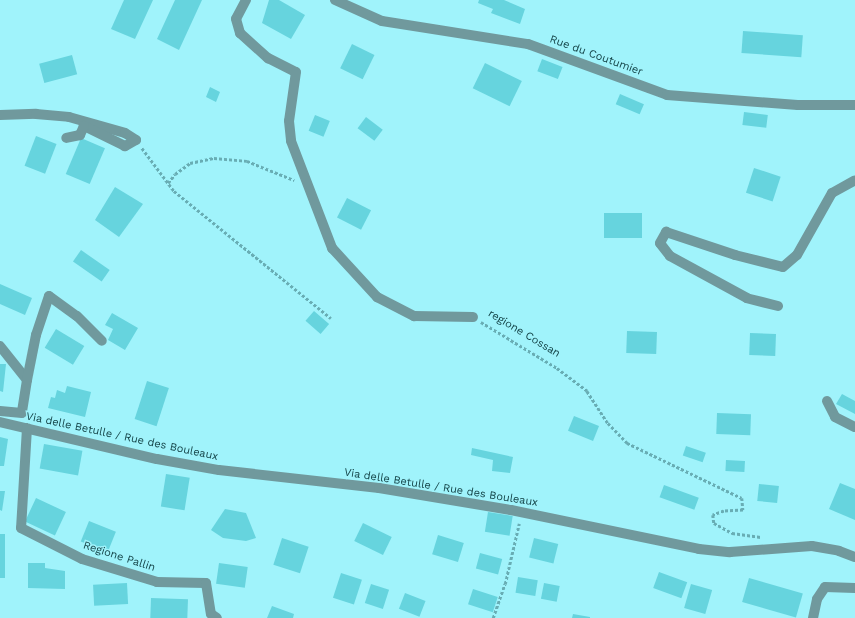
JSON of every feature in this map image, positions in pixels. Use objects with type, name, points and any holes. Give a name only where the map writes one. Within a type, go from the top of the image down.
[{"type":"street","name":"regione Cossan","points":[[246,0],[236,19],[240,33],[268,58],[296,72],[289,122],[291,141],[306,175],[332,248],[377,296],[414,316],[472,317]]},
{"type":"street","name":"Rue du Coutumier","points":[[334,0],[382,21],[528,44],[667,95],[798,104],[855,106]]},
{"type":"street","points":[[0,116],[36,114],[69,117],[125,133],[136,140],[125,146],[84,126],[80,135],[66,138]]},
{"type":"street","points":[[778,306],[747,298],[670,256],[660,243],[666,232],[735,255],[783,267],[797,255],[832,193],[855,180]]},
{"type":"street","points":[[0,411],[22,413],[36,335],[49,296],[77,316],[102,341]]},
{"type":"street","points":[[0,346],[27,380]]},
{"type":"street","points":[[827,401],[835,417],[855,427]]},
{"type":"street","name":"Via delle Betulle / Rue des Bouleaux","points":[[0,422],[157,459],[219,470],[379,488],[521,512],[699,549],[730,552],[812,546],[855,558]]},
{"type":"street","name":"Regione Pallin","points":[[27,428],[21,528],[82,559],[157,582],[206,583],[211,614],[217,618]]},
{"type":"street","points":[[813,618],[817,599],[825,587],[855,588]]},
{"type":"path","points":[[136,140],[168,184],[331,318]]},
{"type":"path","points":[[168,184],[175,174],[190,163],[214,158],[247,160],[298,181],[306,175]]},
{"type":"path","name":"regione Cossan","points":[[472,317],[557,368],[587,390],[608,423],[627,443],[742,498],[743,510],[724,511],[713,515],[714,524],[732,533],[769,536]]},
{"type":"path","points":[[494,618],[505,584],[521,512]]},
{"type":"building","points":[[124,0],[153,0],[135,39],[111,29]]},
{"type":"building","points":[[175,0],[202,0],[179,50],[157,39]]},
{"type":"building","points":[[269,0],[279,0],[305,15],[291,39],[262,23]]},
{"type":"building","points":[[479,0],[504,0],[525,9],[520,24],[491,13],[493,9],[478,3]]},
{"type":"building","points":[[743,31],[803,35],[801,57],[741,53]]},
{"type":"building","points":[[352,44],[374,55],[363,79],[340,68]]},
{"type":"building","points":[[72,55],[77,74],[44,83],[39,64]]},
{"type":"building","points":[[542,59],[563,67],[558,79],[537,71]]},
{"type":"building","points":[[485,63],[522,81],[510,106],[473,88]]},
{"type":"building","points":[[210,87],[220,92],[216,102],[206,97]]},
{"type":"building","points":[[620,94],[644,104],[640,114],[616,104]]},
{"type":"building","points":[[744,112],[768,115],[766,128],[742,125]]},
{"type":"building","points":[[315,115],[330,121],[323,137],[309,131]]},
{"type":"building","points":[[366,117],[383,130],[374,141],[358,128]]},
{"type":"building","points":[[36,136],[57,144],[45,174],[25,166]]},
{"type":"building","points":[[81,138],[105,148],[90,184],[66,174]]},
{"type":"building","points":[[754,168],[781,177],[773,201],[746,193]]},
{"type":"building","points":[[115,187],[143,204],[119,237],[95,220]]},
{"type":"building","points":[[347,198],[371,210],[361,230],[337,218]]},
{"type":"building","points":[[604,213],[642,213],[642,238],[604,238]]},
{"type":"building","points":[[81,250],[110,270],[102,282],[73,261]]},
{"type":"building","points":[[0,284],[32,298],[25,315],[0,304]]},
{"type":"building","points":[[314,311],[329,324],[321,334],[305,321]]},
{"type":"building","points":[[112,313],[138,328],[125,350],[108,340],[113,329],[105,325]]},
{"type":"building","points":[[56,329],[84,346],[73,365],[45,348]]},
{"type":"building","points":[[627,331],[657,332],[656,354],[626,353]]},
{"type":"building","points":[[750,333],[776,334],[775,356],[749,355]]},
{"type":"building","points":[[0,364],[6,364],[3,392],[0,391]]},
{"type":"building","points":[[147,381],[169,388],[157,426],[135,419]]},
{"type":"building","points":[[67,386],[91,392],[85,417],[48,408],[51,397],[55,398],[57,390],[65,393]]},
{"type":"building","points":[[842,394],[855,401],[855,414],[836,404]]},
{"type":"building","points":[[717,413],[751,414],[750,435],[716,434]]},
{"type":"building","points":[[574,416],[599,426],[593,441],[568,431]]},
{"type":"building","points":[[0,437],[8,439],[4,466],[0,466]]},
{"type":"building","points":[[44,444],[82,451],[78,475],[40,469]]},
{"type":"building","points":[[686,446],[706,453],[703,462],[683,455]]},
{"type":"building","points":[[472,448],[513,457],[510,473],[492,471],[493,460],[471,455]]},
{"type":"building","points":[[726,460],[745,461],[744,472],[725,471]]},
{"type":"building","points":[[166,474],[190,478],[185,510],[161,507]]},
{"type":"building","points":[[840,483],[855,489],[855,520],[829,509]]},
{"type":"building","points":[[759,484],[779,486],[777,503],[757,501]]},
{"type":"building","points":[[664,485],[699,498],[694,510],[660,497]]},
{"type":"building","points":[[0,491],[5,491],[2,511],[0,510]]},
{"type":"building","points":[[36,498],[66,512],[55,536],[25,522]]},
{"type":"building","points":[[225,509],[246,513],[256,538],[246,541],[223,538],[211,530]]},
{"type":"building","points":[[488,512],[513,516],[510,536],[485,532]]},
{"type":"building","points":[[89,521],[116,532],[108,552],[81,541]]},
{"type":"building","points":[[363,523],[392,537],[383,555],[354,541]]},
{"type":"building","points":[[0,534],[5,534],[5,578],[0,578]]},
{"type":"building","points":[[438,535],[464,543],[458,562],[432,554]]},
{"type":"building","points":[[282,538],[309,547],[300,573],[273,565]]},
{"type":"building","points":[[534,538],[558,544],[553,563],[529,557]]},
{"type":"building","points":[[480,553],[502,559],[498,574],[476,568]]},
{"type":"building","points":[[28,563],[45,563],[45,568],[65,571],[65,589],[28,588]]},
{"type":"building","points":[[219,563],[248,567],[245,588],[216,584]]},
{"type":"building","points":[[659,572],[687,582],[681,598],[653,588]]},
{"type":"building","points":[[341,573],[362,580],[354,605],[333,598]]},
{"type":"building","points":[[518,577],[538,580],[535,596],[515,593]]},
{"type":"building","points":[[749,578],[803,593],[796,617],[742,602]]},
{"type":"building","points":[[127,583],[128,604],[94,606],[93,585]]},
{"type":"building","points":[[544,583],[560,586],[557,602],[541,599]]},
{"type":"building","points":[[371,584],[389,590],[383,609],[365,603]]},
{"type":"building","points":[[691,584],[712,590],[705,614],[684,608]]},
{"type":"building","points":[[473,589],[498,597],[493,612],[468,604]]},
{"type":"building","points":[[405,593],[426,601],[419,617],[399,609]]},
{"type":"building","points":[[151,598],[188,599],[187,618],[150,618]]},
{"type":"building","points":[[272,606],[294,614],[293,618],[267,618]]},
{"type":"building","points":[[573,614],[590,617],[590,618],[572,618]]}]
